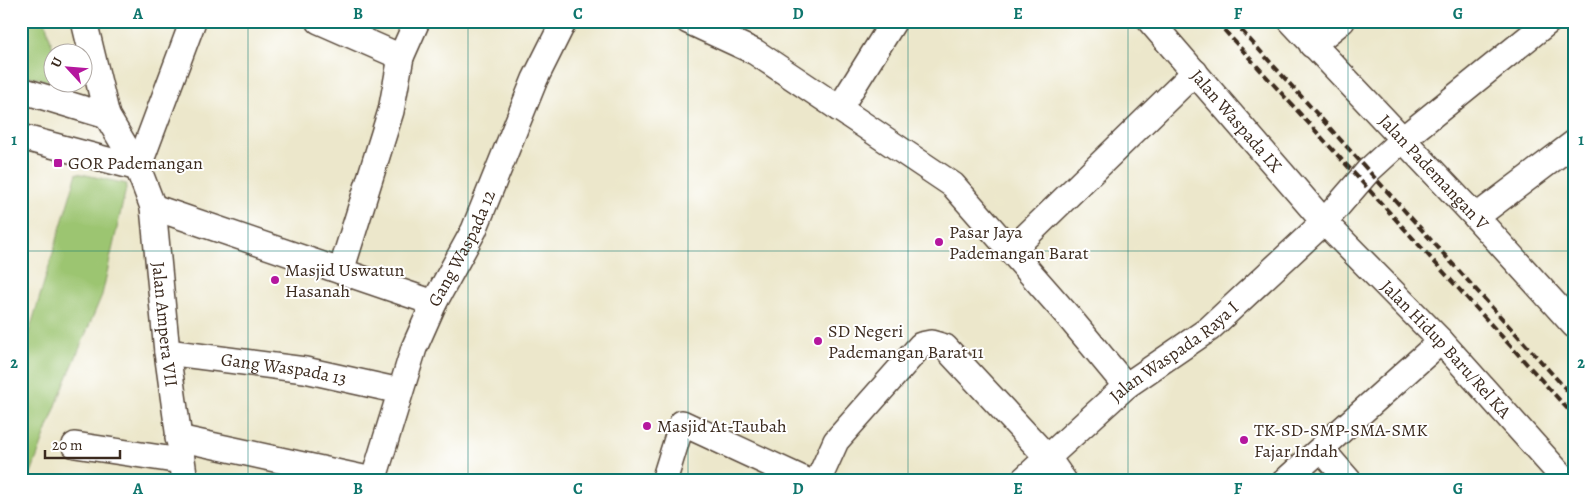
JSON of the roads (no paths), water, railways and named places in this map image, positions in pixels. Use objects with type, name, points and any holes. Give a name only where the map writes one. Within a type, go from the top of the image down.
[{"type":"street","name":"Jalan Ampera VII","points":[[84,21],[106,116],[138,168],[153,207],[167,352],[181,460]]},
{"type":"street","points":[[21,137],[138,168],[192,21]]},
{"type":"street","points":[[319,21],[401,57]]},
{"type":"street","points":[[341,270],[391,110],[401,57],[417,21]]},
{"type":"street","name":"Gang Waspada 12","points":[[75,445],[181,460],[375,481],[414,348],[434,303],[474,230],[535,79],[564,21]]},
{"type":"street","points":[[688,21],[755,52],[953,185],[1068,316],[1126,386]]},
{"type":"street","points":[[839,110],[894,21]]},
{"type":"street","name":"Jalan Waspada IX","points":[[1150,21],[1324,222]]},
{"type":"street","name":"Jalan Pademangan V","points":[[1291,21],[1476,218],[1570,314]]},
{"type":"street","points":[[1312,45],[1342,21]]},
{"type":"street","name":"Jalan Waspada Raya I","points":[[1022,481],[1126,386],[1209,329],[1324,222],[1359,179],[1403,139],[1549,21]]},
{"type":"street","points":[[1011,252],[1195,72]]},
{"type":"street","points":[[21,90],[106,116]]},
{"type":"street","points":[[1476,218],[1574,143]]},
{"type":"street","points":[[153,207],[434,303]]},
{"type":"street","name":"Jalan Hidup Baru/Rel KA","points":[[1324,222],[1441,341],[1566,481]]},
{"type":"street","points":[[1285,481],[1322,450],[1441,341]]},
{"type":"street","points":[[818,481],[836,441],[921,345],[931,343],[945,347],[1048,458],[1064,481]]},
{"type":"street","name":"Gang Waspada 13","points":[[167,352],[305,370],[400,391]]},
{"type":"street","points":[[664,481],[682,424],[807,481]]},
{"type":"street","points":[[1322,450],[1349,481]]},
{"type":"railway","points":[[1216,21],[1574,416]]},
{"type":"railway","points":[[1233,21],[1574,398]]},
{"type":"place","name":"GOR Pademangan","points":[[58,163]]},
{"type":"place","name":"Pasar Jaya Pademangan Barat","points":[[939,242]]},
{"type":"place","name":"Masjid Uswatun Hasanah","points":[[275,280]]},
{"type":"place","name":"SD Negeri Pademangan Barat 11","points":[[818,341]]},
{"type":"place","name":"Masjid At-Taubah","points":[[647,426]]},
{"type":"place","name":"TK-SD-SMP-SMA-SMK Fajar Indah","points":[[1244,440]]}]
